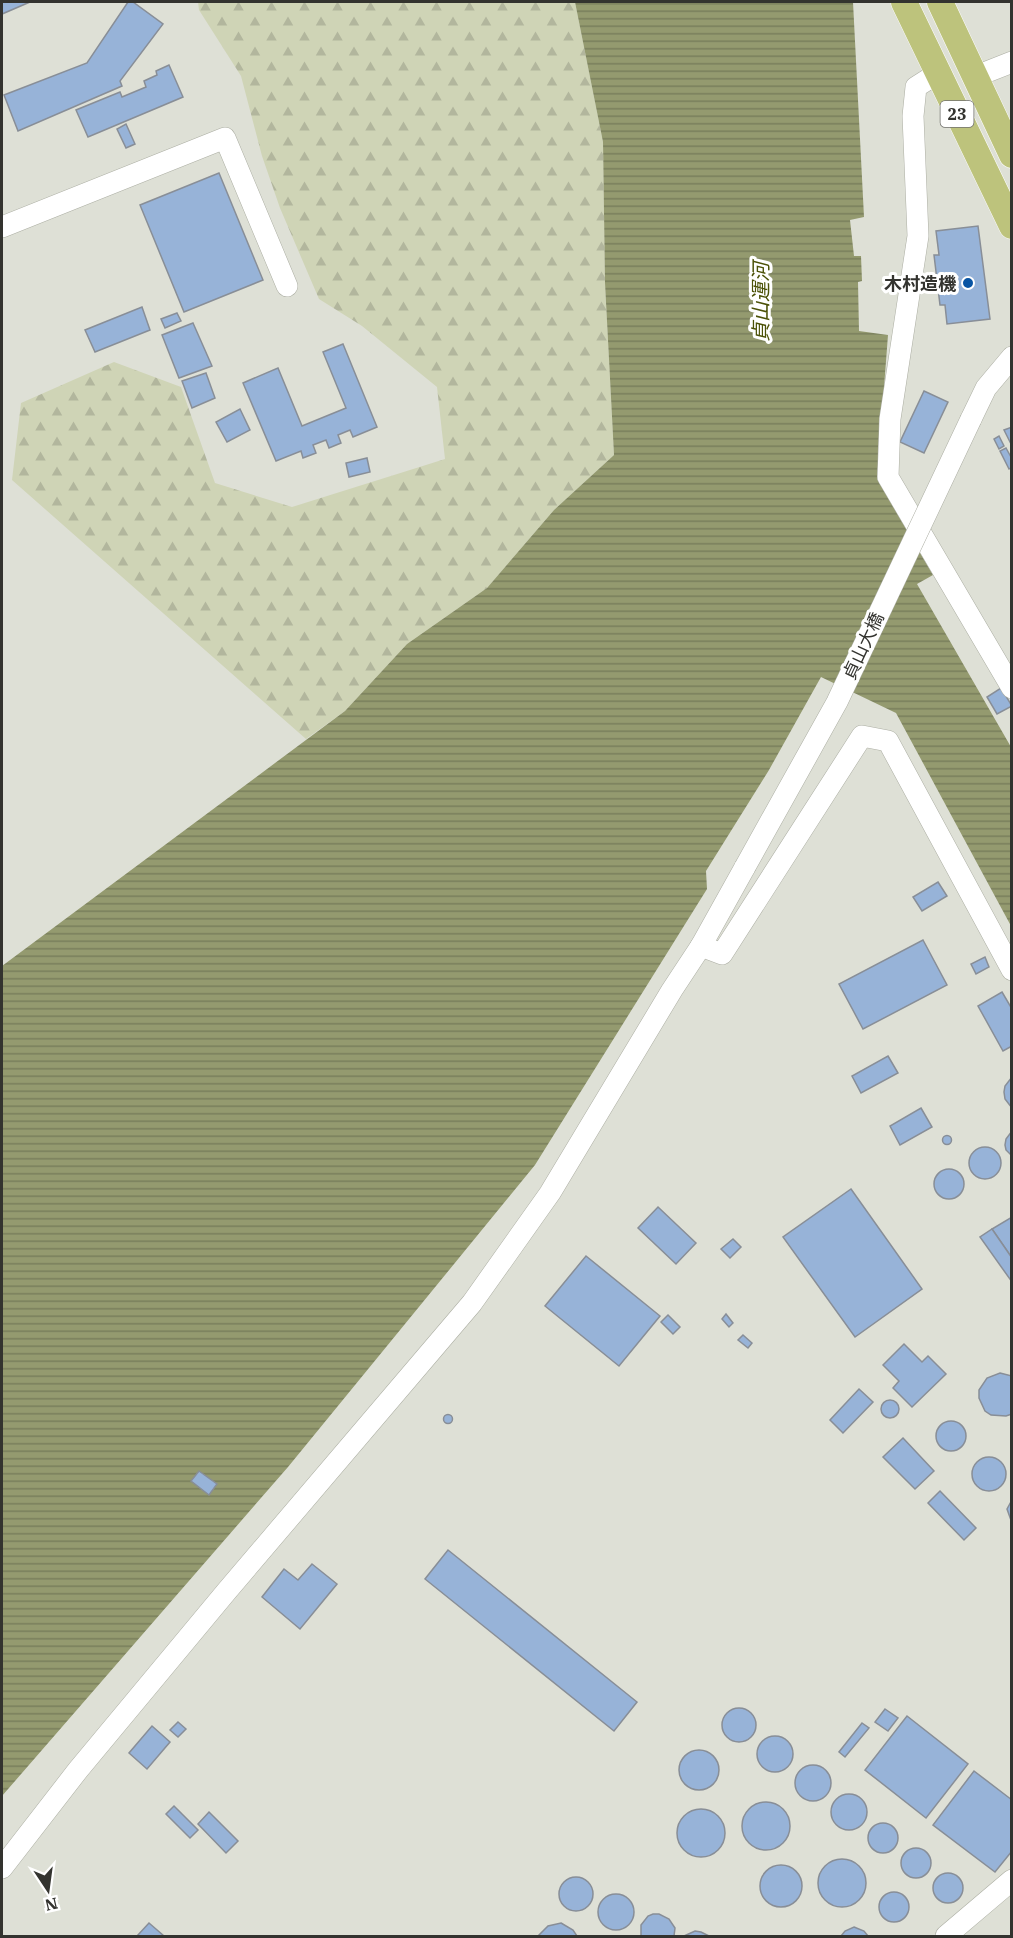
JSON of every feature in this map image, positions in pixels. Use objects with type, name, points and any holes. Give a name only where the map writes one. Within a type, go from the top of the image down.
[{"type":"main road","name":"23","points":[[904,2],[1011,226]]},
{"type":"main road","name":"23","points":[[940,2],[1011,155]]},
{"type":"street","points":[[974,77],[1011,62]]},
{"type":"street","points":[[938,73],[916,87],[913,116],[918,236],[890,419],[888,477],[1011,688]]},
{"type":"street","points":[[2,227],[225,138],[287,285]]},
{"type":"street","name":"貞山大橋","points":[[2,1868],[85,1761],[472,1303],[550,1193],[701,946],[837,702],[986,388],[1011,357]]},
{"type":"street","points":[[701,946],[722,954],[862,736],[888,741],[1011,970]]},
{"type":"street","points":[[946,1936],[1011,1880]]},
{"type":"green space","points":[[198,2],[575,2],[603,142],[605,283],[614,455],[554,510],[487,588],[407,644],[345,711],[306,739],[12,480],[21,403],[114,362],[181,387],[215,483],[292,507],[445,459],[437,387],[362,326],[319,299],[280,208],[262,156],[241,76],[199,10]]},
{"type":"water","name":"貞山運河","points":[[575,2],[853,2],[864,217],[850,220],[854,256],[861,256],[862,281],[858,282],[859,331],[888,335],[877,479],[933,575],[917,584],[1011,747],[1011,926],[896,713],[821,677],[769,770],[706,871],[707,889],[535,1165],[288,1467],[2,1796],[2,966],[345,711],[407,644],[487,588],[554,510],[614,455],[605,283],[603,142]]},
{"type":"building","points":[[2,2],[30,2],[2,14]]},
{"type":"building","points":[[128,2],[133,2],[163,24],[120,81],[122,86],[18,131],[4,95],[87,63]]},
{"type":"building","points":[[169,65],[183,97],[88,137],[76,110],[120,92],[122,97],[146,87],[144,81],[157,75],[156,71]]},
{"type":"building","points":[[126,124],[135,144],[126,148],[117,129]]},
{"type":"building","points":[[219,173],[263,280],[184,312],[140,205]]},
{"type":"building","points":[[978,226],[990,319],[947,324],[945,305],[940,305],[934,255],[939,255],[936,231]]},
{"type":"building","points":[[142,307],[150,330],[95,352],[85,330]]},
{"type":"building","points":[[177,313],[181,321],[165,328],[161,319]]},
{"type":"building","points":[[193,323],[212,366],[179,378],[162,335]]},
{"type":"building","points":[[343,344],[377,427],[353,437],[350,430],[338,435],[341,443],[329,448],[326,440],[313,445],[316,453],[303,458],[301,451],[276,461],[243,383],[278,368],[302,426],[346,408],[323,352]]},
{"type":"building","points":[[206,373],[215,398],[192,408],[182,381]]},
{"type":"building","points":[[924,391],[948,402],[924,453],[900,442]]},
{"type":"building","points":[[240,409],[250,430],[227,442],[216,422]]},
{"type":"building","points":[[1012,427],[1012,446],[1004,430]]},
{"type":"building","points":[[999,436],[1004,446],[999,449],[994,439]]},
{"type":"building","points":[[1006,448],[1012,459],[1012,467],[1009,469],[1000,451]]},
{"type":"building","points":[[367,458],[370,472],[349,477],[346,463]]},
{"type":"building","points":[[1001,688],[1012,706],[997,714],[987,697]]},
{"type":"building","points":[[938,882],[947,896],[922,911],[913,897]]},
{"type":"building","points":[[923,940],[947,985],[863,1029],[839,984]]},
{"type":"building","points":[[985,957],[989,967],[976,974],[971,964]]},
{"type":"building","points":[[1002,992],[1012,1009],[1012,1046],[1003,1051],[978,1006]]},
{"type":"building","points":[[888,1056],[898,1073],[861,1093],[852,1076]]},
{"type":"building","points":[[1012,1077],[1012,1108],[1005,1099],[1004,1092],[1005,1086]]},
{"type":"building","points":[[921,1108],[932,1127],[900,1145],[890,1126]]},
{"type":"building","points":[[1012,1131],[1012,1156],[1006,1150],[1005,1145]]},
{"type":"building","points":[[947,1136],[951,1140],[947,1144],[943,1140]]},
{"type":"building","points":[[985,1147],[996,1152],[1001,1163],[996,1174],[985,1179],[974,1174],[969,1163],[974,1152]]},
{"type":"building","points":[[949,1169],[960,1173],[964,1184],[960,1195],[949,1199],[938,1195],[934,1184],[938,1173]]},
{"type":"building","points":[[851,1189],[922,1289],[855,1337],[783,1237]]},
{"type":"building","points":[[658,1207],[696,1243],[676,1264],[638,1228]]},
{"type":"building","points":[[1012,1217],[1012,1258],[992,1229]]},
{"type":"building","points":[[992,1229],[1012,1258],[1012,1282],[980,1237]]},
{"type":"building","points":[[733,1239],[741,1247],[730,1258],[721,1249]]},
{"type":"building","points":[[586,1256],[660,1316],[619,1366],[545,1306]]},
{"type":"building","points":[[726,1314],[733,1323],[729,1327],[722,1319]]},
{"type":"building","points":[[668,1315],[680,1327],[673,1334],[661,1322]]},
{"type":"building","points":[[743,1335],[752,1343],[748,1348],[738,1340]]},
{"type":"building","points":[[904,1344],[922,1362],[928,1356],[946,1374],[912,1407],[893,1388],[899,1381],[883,1365]]},
{"type":"building","points":[[1000,1373],[1012,1376],[1012,1414],[1006,1416],[991,1415],[985,1411],[979,1398],[979,1390],[987,1378]]},
{"type":"building","points":[[859,1389],[873,1402],[843,1433],[830,1420]]},
{"type":"building","points":[[886,1400],[894,1400],[899,1405],[897,1416],[886,1418],[881,1413],[881,1405]]},
{"type":"building","points":[[448,1414],[453,1419],[448,1424],[443,1419]]},
{"type":"building","points":[[951,1421],[957,1422],[965,1430],[965,1442],[957,1450],[951,1451],[945,1450],[937,1442],[936,1436],[937,1430],[945,1422]]},
{"type":"building","points":[[903,1438],[934,1471],[915,1489],[883,1457]]},
{"type":"building","points":[[989,1457],[1001,1462],[1006,1474],[1001,1486],[989,1491],[977,1486],[972,1474],[977,1462]]},
{"type":"building","points":[[199,1471],[217,1484],[209,1495],[191,1481]]},
{"type":"building","points":[[940,1491],[976,1528],[964,1540],[928,1503]]},
{"type":"building","points":[[1012,1500],[1012,1523],[1007,1509]]},
{"type":"building","points":[[448,1550],[637,1702],[614,1731],[425,1579]]},
{"type":"building","points":[[312,1564],[337,1584],[300,1629],[262,1597],[284,1569],[298,1580]]},
{"type":"building","points":[[739,1708],[751,1713],[756,1725],[751,1737],[739,1742],[727,1737],[722,1725],[727,1713]]},
{"type":"building","points":[[885,1709],[898,1718],[888,1731],[875,1722]]},
{"type":"building","points":[[907,1716],[968,1764],[926,1818],[865,1770]]},
{"type":"building","points":[[178,1722],[186,1729],[178,1737],[170,1730]]},
{"type":"building","points":[[862,1723],[869,1728],[845,1757],[839,1752]]},
{"type":"building","points":[[152,1726],[170,1742],[147,1769],[129,1753]]},
{"type":"building","points":[[775,1736],[788,1741],[793,1754],[788,1767],[775,1772],[762,1767],[757,1754],[762,1741]]},
{"type":"building","points":[[699,1750],[707,1751],[713,1756],[718,1762],[718,1778],[713,1784],[707,1789],[699,1790],[691,1789],[685,1784],[680,1778],[679,1770],[680,1762],[685,1756],[691,1751]]},
{"type":"building","points":[[813,1765],[826,1770],[831,1783],[826,1796],[813,1801],[800,1796],[795,1783],[800,1770]]},
{"type":"building","points":[[974,1771],[1012,1800],[1012,1851],[995,1872],[933,1825]]},
{"type":"building","points":[[849,1794],[861,1800],[867,1812],[861,1824],[849,1830],[837,1824],[831,1812],[837,1800]]},
{"type":"building","points":[[766,1802],[783,1809],[790,1826],[783,1843],[766,1850],[749,1843],[742,1826],[749,1809]]},
{"type":"building","points":[[174,1806],[198,1830],[190,1838],[166,1814]]},
{"type":"building","points":[[696,1809],[706,1809],[718,1816],[725,1828],[725,1838],[718,1850],[706,1857],[696,1857],[681,1846],[677,1838],[677,1828],[688,1813]]},
{"type":"building","points":[[209,1812],[238,1841],[226,1853],[198,1824]]},
{"type":"building","points":[[883,1823],[894,1827],[898,1838],[894,1849],[883,1853],[872,1849],[868,1838],[872,1827]]},
{"type":"building","points":[[916,1848],[927,1852],[931,1863],[927,1874],[916,1878],[905,1874],[901,1863],[905,1852]]},
{"type":"building","points":[[842,1859],[859,1866],[866,1883],[859,1900],[842,1907],[825,1900],[818,1883],[825,1866]]},
{"type":"building","points":[[781,1865],[789,1866],[796,1871],[801,1878],[801,1894],[796,1901],[789,1906],[781,1907],[773,1906],[766,1901],[761,1894],[760,1886],[761,1878],[766,1871],[773,1866]]},
{"type":"building","points":[[948,1873],[954,1874],[962,1882],[962,1894],[954,1902],[948,1903],[942,1902],[934,1894],[933,1888],[934,1882],[942,1874]]},
{"type":"building","points":[[576,1877],[588,1882],[593,1894],[588,1906],[576,1911],[564,1906],[559,1894],[564,1882]]},
{"type":"building","points":[[894,1892],[905,1896],[909,1907],[905,1918],[894,1922],[883,1918],[879,1907],[883,1896]]},
{"type":"building","points":[[616,1894],[628,1900],[634,1912],[628,1924],[616,1930],[604,1924],[598,1912],[604,1900]]},
{"type":"building","points":[[653,1914],[669,1919],[675,1928],[674,1936],[641,1936],[641,1925],[648,1916]]},
{"type":"building","points":[[149,1923],[164,1936],[137,1936]]},
{"type":"building","points":[[561,1923],[573,1930],[577,1936],[538,1936],[548,1926]]},
{"type":"building","points":[[854,1927],[864,1931],[868,1936],[841,1936],[845,1931]]},
{"type":"building","points":[[695,1931],[701,1932],[709,1936],[684,1936]]},
{"type":"place","name":"木村造機","points":[[968,283]]}]
